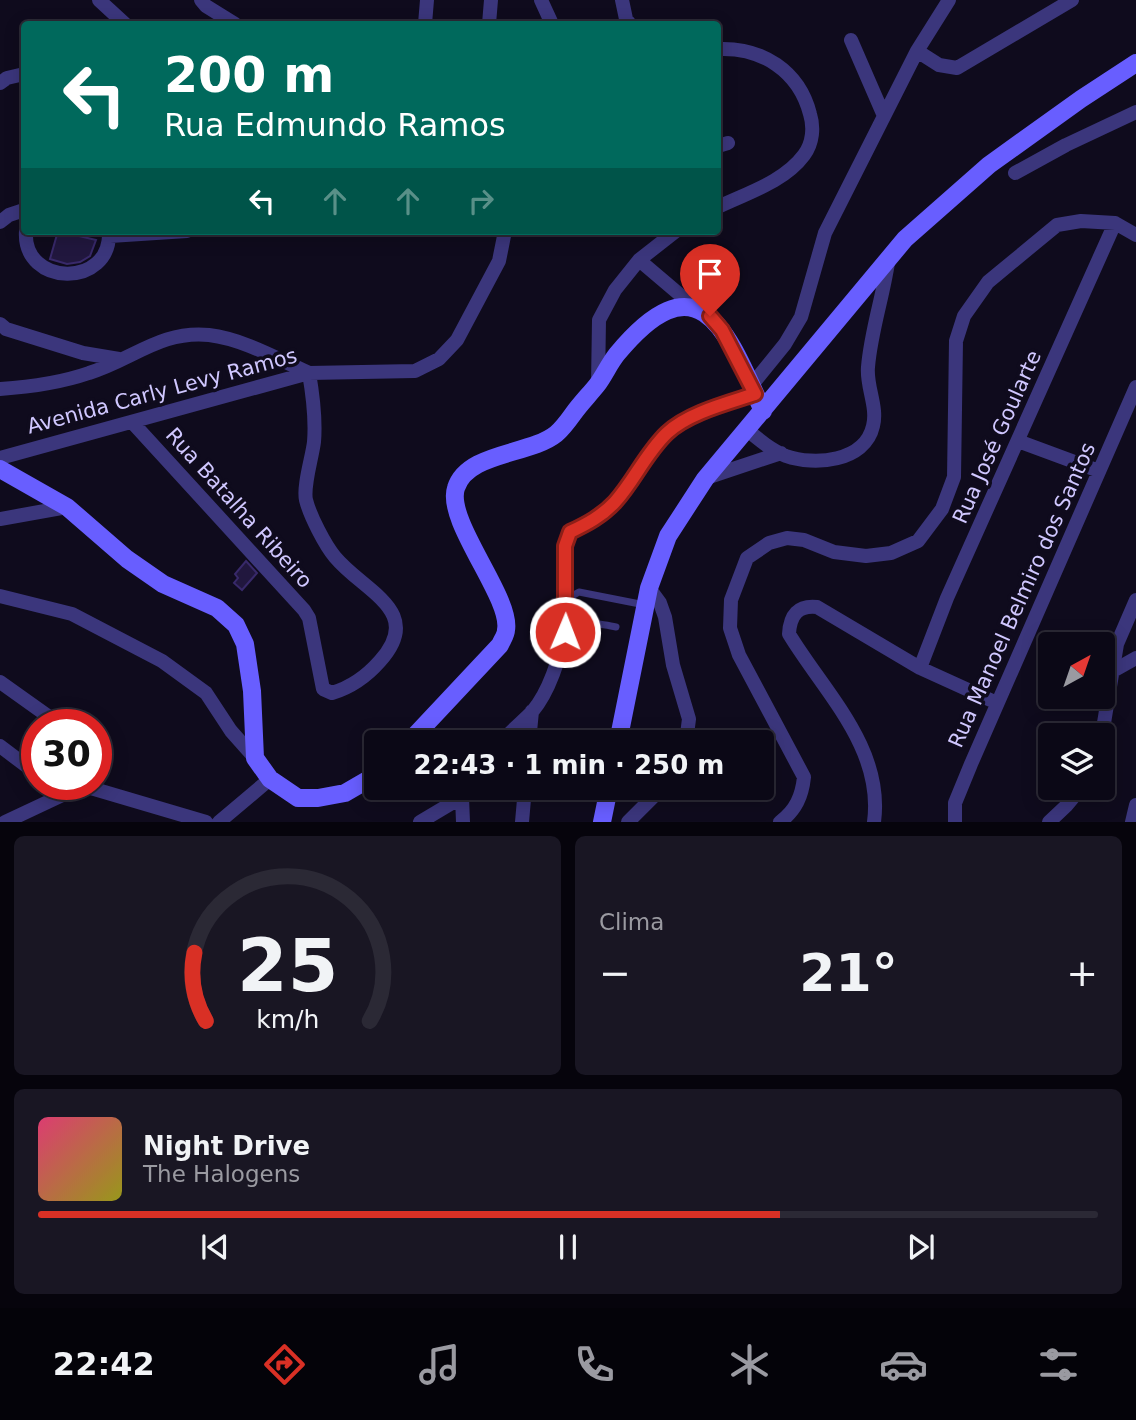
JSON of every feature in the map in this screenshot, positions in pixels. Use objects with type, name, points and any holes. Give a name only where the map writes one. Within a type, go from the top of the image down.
[{"type":"street","points":[[99,0],[122,21]]},
{"type":"street","points":[[201,0],[231,21]]},
{"type":"street","points":[[425,21],[427,0]]},
{"type":"street","points":[[489,21],[491,0]]},
{"type":"street","points":[[541,0],[551,21]]},
{"type":"street","points":[[622,0],[628,21]]},
{"type":"street","points":[[513,730],[532,711],[545,691],[565,632],[565,546],[570,532],[589,523],[617,500],[669,430],[753,390],[801,317],[825,233],[917,51],[949,0]]},
{"type":"street","points":[[917,51],[939,65],[957,68],[1072,0]]},
{"type":"street","points":[[851,40],[884,116]]},
{"type":"street","points":[[721,49],[742,52],[777,64],[794,78],[806,97],[814,128],[806,153],[788,172],[721,206]]},
{"type":"street","points":[[620,730],[647,597],[668,536],[705,479],[905,239],[989,166],[1136,63]]},
{"type":"street","points":[[0,83],[6,78],[21,75]]},
{"type":"street","points":[[1015,173],[1136,112]]},
{"type":"street","points":[[0,222],[21,211]]},
{"type":"street","points":[[780,821],[797,805],[803,793],[804,777],[739,655],[730,628],[731,600],[747,558],[769,542],[787,538],[804,540],[834,552],[866,556],[891,554],[918,541],[942,509],[954,477],[956,341],[964,316],[988,282],[1056,225],[1081,221],[1115,223],[1136,234]]},
{"type":"street","name":"Rua José Goularte","points":[[920,668],[947,598],[1115,223]]},
{"type":"street","points":[[27,235],[29,250],[37,262],[62,275],[88,270],[99,261],[107,249],[110,235]]},
{"type":"street","name":"Avenida Carly Levy Ramos","points":[[0,458],[309,373],[415,371],[439,359],[457,340],[499,261],[504,235]]},
{"type":"street","points":[[598,384],[599,320],[615,290],[639,260],[671,235]]},
{"type":"street","points":[[746,429],[768,447],[803,459],[836,460],[858,450],[873,426],[872,396],[867,371],[890,256]]},
{"type":"street","points":[[639,260],[692,306],[710,316],[722,330],[763,411]]},
{"type":"street","points":[[420,730],[500,645],[506,631],[505,611],[458,511],[456,488],[463,476],[475,466],[545,441],[558,433],[598,384],[617,355],[649,321],[666,309],[692,306]]},
{"type":"street","points":[[0,324],[6,329],[83,353],[119,359]]},
{"type":"street","points":[[0,389],[34,387],[80,376],[164,338],[210,335],[245,345],[309,373]]},
{"type":"street","name":"Rua Batalha Ribeiro","points":[[132,422],[304,610],[309,618],[323,689],[332,693],[364,679],[388,653],[397,627],[392,610],[335,557],[305,498],[315,412],[309,373]]},
{"type":"street","name":"Rua Manoel Belmiro dos Santos","points":[[955,821],[955,803],[1136,387]]},
{"type":"street","points":[[1018,441],[1099,471]]},
{"type":"street","points":[[705,479],[780,453]]},
{"type":"street","points":[[0,469],[67,508],[127,559],[154,578],[217,608],[236,625],[246,644],[255,758]]},
{"type":"street","points":[[0,519],[67,508]]},
{"type":"street","points":[[0,596],[72,614],[162,661],[206,693],[231,731],[270,779],[298,798],[318,798],[345,793],[364,782]]},
{"type":"street","points":[[647,597],[660,603],[665,617],[673,665],[689,719],[688,730]]},
{"type":"street","points":[[1115,655],[1136,600]]},
{"type":"street","points":[[874,821],[874,783],[866,753],[789,634],[790,622],[796,612],[806,606],[817,607],[920,668],[997,703]]},
{"type":"street","points":[[1115,669],[1136,657]]},
{"type":"street","points":[[0,682],[38,709]]},
{"type":"street","points":[[531,730],[532,711]]},
{"type":"street","points":[[0,746],[21,762]]},
{"type":"street","points":[[219,821],[270,779]]},
{"type":"street","points":[[112,793],[206,821]]},
{"type":"street","points":[[5,821],[52,800]]},
{"type":"street","points":[[420,821],[453,800]]},
{"type":"street","points":[[463,821],[465,800]]},
{"type":"street","points":[[522,821],[524,800]]},
{"type":"street","points":[[603,821],[607,800]]},
{"type":"street","points":[[628,821],[650,800]]},
{"type":"street","points":[[1048,821],[1071,800]]},
{"type":"street","points":[[1132,821],[1136,806]]},
{"type":"lane","points":[[616,627],[580,619],[574,615],[571,610],[572,596],[579,592],[647,597]]},
{"type":"building","points":[[57,235],[75,235],[96,240],[90,256],[80,262],[67,264],[50,259]]},
{"type":"building","points":[[246,561],[257,573],[242,590],[234,583],[238,578],[235,574]]},
{"type":"route","points":[[565,632],[565,546],[570,532],[589,523],[617,500],[669,430],[703,412],[755,394],[722,330],[710,316]]}]
